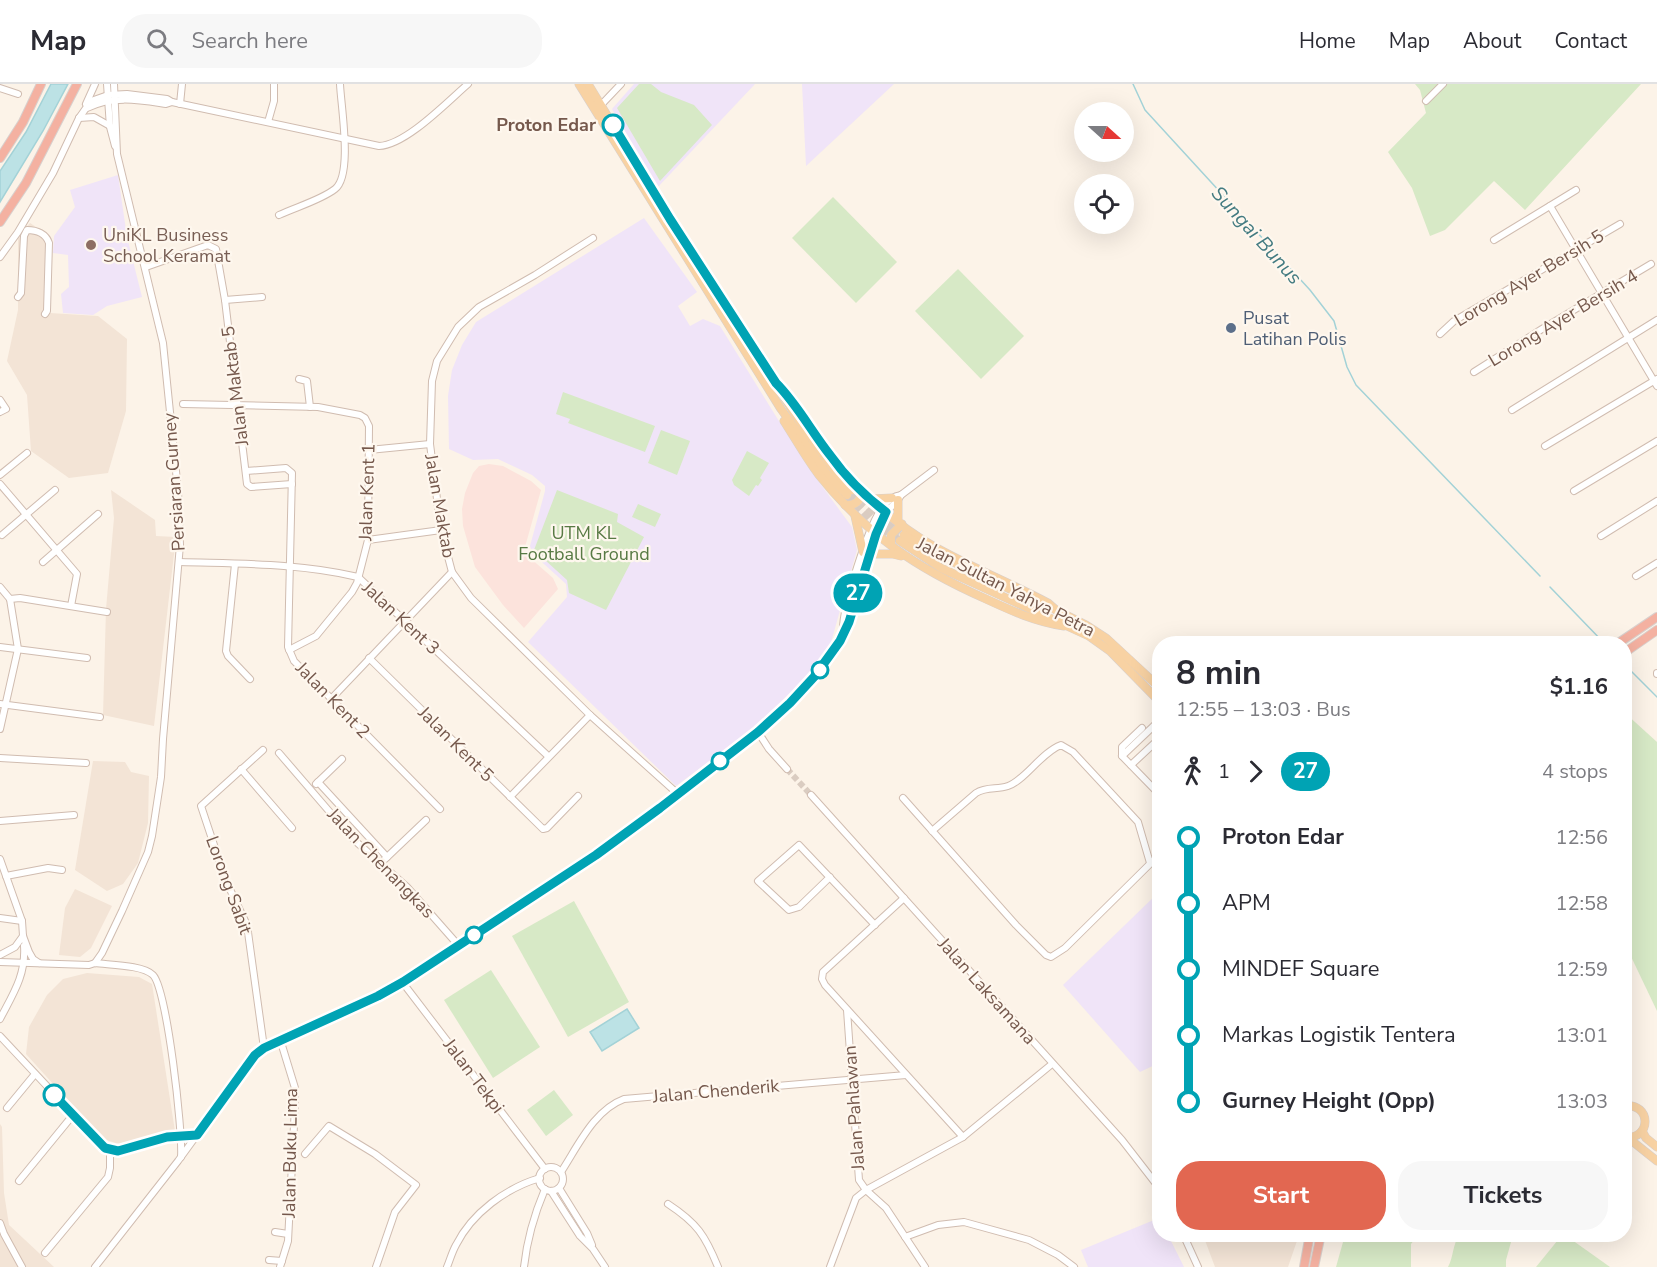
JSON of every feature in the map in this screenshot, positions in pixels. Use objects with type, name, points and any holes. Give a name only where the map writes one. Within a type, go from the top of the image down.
[{"type":"highway","points":[[0,158],[23,122],[41,84]]},
{"type":"highway","points":[[0,222],[31,175],[76,84]]},
{"type":"highway","points":[[1626,636],[1657,617]]},
{"type":"highway","points":[[1632,646],[1657,630]]},
{"type":"highway","points":[[1304,1267],[1309,1242]]},
{"type":"highway","points":[[1314,1267],[1320,1242]]},
{"type":"main road","points":[[579,84],[653,198],[776,383],[804,428],[850,493],[828,475],[766,385],[653,198],[588,84]]},
{"type":"main road","points":[[776,383],[788,395],[831,457],[871,499],[900,523],[932,545],[1048,603],[1056,610]]},
{"type":"main road","points":[[766,385],[771,401],[817,473],[844,505],[873,532],[905,557],[946,582],[1026,617],[1043,623],[1064,626]]},
{"type":"main road","points":[[844,505],[857,502],[862,490]]},
{"type":"main road","points":[[871,499],[897,498],[900,523],[891,535],[891,545]]},
{"type":"main road","points":[[855,516],[866,553],[905,557]]},
{"type":"main road","name":"Jalan Sultan Yahya Petra","points":[[1152,681],[1106,638],[1086,625],[902,538],[942,568],[1089,636],[1104,646],[1152,694]]},
{"type":"main road","points":[[1632,1105],[1641,1110],[1645,1121],[1642,1131]]},
{"type":"main road","points":[[1632,1135],[1642,1131]]},
{"type":"main road","points":[[1642,1131],[1657,1147]]},
{"type":"main road","points":[[1632,1142],[1657,1161]]},
{"type":"street","points":[[0,257],[53,173],[95,84]]},
{"type":"street","points":[[107,84],[111,98]]},
{"type":"street","points":[[114,84],[110,127],[117,154]]},
{"type":"street","points":[[180,104],[182,84]]},
{"type":"street","points":[[268,122],[274,101],[274,84]]},
{"type":"street","points":[[279,215],[333,191],[339,184],[344,172],[345,160],[340,84]]},
{"type":"street","points":[[79,118],[91,101],[147,97],[167,99],[180,104],[379,146],[392,144],[407,135],[468,84]]},
{"type":"street","points":[[601,105],[621,84]]},
{"type":"street","points":[[1426,101],[1443,84]]},
{"type":"street","points":[[0,88],[18,94]]},
{"type":"street","name":"Persiaran Gurney","points":[[95,963],[122,911],[148,852],[152,836],[161,777],[180,562],[178,491],[163,342],[117,154],[111,98]]},
{"type":"street","points":[[79,118],[94,117],[110,127]]},
{"type":"street","points":[[1494,240],[1576,190]]},
{"type":"street","points":[[1545,446],[1656,382],[1550,206]]},
{"type":"street","points":[[18,297],[21,293],[27,216]]},
{"type":"street","name":"Lorong Ayer Bersih 5","points":[[1440,334],[1454,321],[1620,225]]},
{"type":"street","points":[[27,230],[40,232],[50,243],[45,314]]},
{"type":"street","name":"Jalan Maktab","points":[[593,238],[479,307],[458,327],[436,361],[430,444],[441,530],[452,572],[485,614],[590,715],[678,794]]},
{"type":"street","name":"Jalan Maktab 5","points":[[146,267],[212,246],[218,251],[225,300],[237,405],[248,486],[292,484],[291,473],[286,468],[246,471]]},
{"type":"street","name":"Lorong Ayer Bersih 4","points":[[1474,372],[1542,328],[1652,264]]},
{"type":"street","name":"Jalan Maktab 5","points":[[225,300],[262,297]]},
{"type":"street","points":[[1512,410],[1657,320]]},
{"type":"street","points":[[183,404],[309,407],[307,381],[299,379]]},
{"type":"street","points":[[0,400],[6,409],[0,412]]},
{"type":"street","name":"Jalan Kent 1","points":[[289,650],[316,636],[352,592],[368,540],[369,426],[365,418],[360,415],[309,407]]},
{"type":"street","points":[[1574,491],[1657,441]]},
{"type":"street","points":[[369,450],[430,444]]},
{"type":"street","points":[[0,476],[27,453]]},
{"type":"street","points":[[95,1267],[181,1157],[255,1055],[280,1040],[403,982],[459,946],[596,855],[758,732],[790,703],[837,647],[843,632],[843,621],[873,532],[884,510],[934,470]]},
{"type":"street","points":[[0,484],[77,574],[71,606]]},
{"type":"street","points":[[290,565],[292,484]]},
{"type":"street","points":[[2,535],[55,490]]},
{"type":"street","points":[[1601,537],[1657,501]]},
{"type":"street","points":[[43,562],[98,514]]},
{"type":"street","points":[[368,540],[441,530]]},
{"type":"street","name":"Jalan Kent 3","points":[[180,562],[290,565],[324,569],[358,577],[548,756]]},
{"type":"street","points":[[1636,576],[1657,562]]},
{"type":"street","points":[[236,564],[226,651],[250,679]]},
{"type":"street","name":"Jalan Kent 2","points":[[290,565],[289,650],[294,661],[440,809]]},
{"type":"street","points":[[331,699],[452,572]]},
{"type":"street","points":[[0,586],[10,599],[18,649],[2,704],[0,729]]},
{"type":"street","points":[[10,599],[20,598],[107,612]]},
{"type":"street","points":[[0,647],[87,658]]},
{"type":"street","name":"Jalan Kent 5","points":[[369,658],[543,829],[548,828],[578,796]]},
{"type":"street","points":[[2,704],[100,717]]},
{"type":"street","points":[[510,797],[590,715]]},
{"type":"street","points":[[1142,728],[1122,747],[1122,756],[1152,787]]},
{"type":"street","points":[[1122,756],[1152,728]]},
{"type":"street","points":[[758,732],[769,749],[787,769]]},
{"type":"street","points":[[903,798],[932,831],[1016,925],[1046,955],[1051,957],[1065,948],[1150,863],[1137,822],[1073,752],[1061,745],[1050,751],[1009,786],[984,788],[976,793],[932,831]]},
{"type":"street","points":[[1131,765],[1152,745]]},
{"type":"street","name":"Lorong Sabit","points":[[263,750],[201,806],[226,881],[247,925],[264,1048]]},
{"type":"street","name":"Jalan Chenangkas","points":[[279,753],[353,838],[414,894],[459,946]]},
{"type":"street","points":[[0,758],[86,763]]},
{"type":"street","points":[[310,789],[342,759]]},
{"type":"street","points":[[241,769],[292,828]]},
{"type":"street","points":[[318,782],[387,857]]},
{"type":"street","name":"Jalan Laksamana","points":[[812,795],[1131,1150],[1152,1178]]},
{"type":"street","points":[[0,821],[74,815]]},
{"type":"street","points":[[380,863],[426,820]]},
{"type":"street","points":[[830,878],[799,907],[789,910],[758,881],[798,845],[830,878],[875,925]]},
{"type":"street","points":[[0,859],[22,921],[25,962],[18,984],[0,1019]]},
{"type":"street","points":[[6,876],[48,868],[62,870]]},
{"type":"street","points":[[904,898],[824,972],[822,979],[847,1010],[963,1137]]},
{"type":"street","points":[[0,918],[22,921]]},
{"type":"street","points":[[23,936],[31,956],[39,963]]},
{"type":"street","points":[[0,955],[15,947],[23,936]]},
{"type":"street","points":[[0,962],[89,965],[95,963],[147,970],[156,977],[162,992],[174,1070],[181,1157]]},
{"type":"street","name":"Jalan Tekpi","points":[[403,982],[545,1169]]},
{"type":"street","name":"Jalan Pahlawan","points":[[830,1267],[856,1198],[866,1190],[859,1180],[847,1010]]},
{"type":"street","points":[[849,1037],[855,1028],[865,1029]]},
{"type":"street","points":[[0,1036],[105,1148],[118,1151],[167,1137],[197,1135]]},
{"type":"street","name":"Jalan Buku Lima","points":[[280,1040],[295,1088],[295,1144],[288,1234],[281,1264]]},
{"type":"street","points":[[925,1267],[885,1208],[866,1190],[963,1137],[1052,1064]]},
{"type":"street","points":[[7,1108],[35,1074]]},
{"type":"street","name":"Jalan Chenderik","points":[[561,1172],[600,1114],[624,1099],[906,1075]]},
{"type":"street","points":[[19,1181],[73,1115]]},
{"type":"street","points":[[305,1154],[329,1126],[375,1155],[416,1185],[394,1212],[376,1267]]},
{"type":"street","points":[[45,1253],[108,1177],[110,1150]]},
{"type":"street","points":[[524,1267],[527,1240],[536,1211],[548,1190],[559,1188],[563,1182],[561,1172],[552,1167],[545,1169],[540,1178],[541,1184],[548,1190],[605,1267]]},
{"type":"street","points":[[447,1267],[456,1244],[481,1211],[524,1183],[540,1178]]},
{"type":"street","points":[[559,1188],[587,1233],[593,1249]]},
{"type":"street","points":[[668,1204],[690,1218],[708,1241],[718,1267]]},
{"type":"street","points":[[0,1222],[3,1234],[22,1267]]},
{"type":"street","points":[[905,1237],[938,1225],[964,1222],[1029,1240],[1058,1255],[1074,1267]]},
{"type":"street","points":[[275,1232],[288,1234]]},
{"type":"street","points":[[1187,1242],[1198,1267]]},
{"type":"street","points":[[269,1260],[281,1264]]},
{"type":"shaded area","points":[[634,84],[755,84],[657,188],[612,109]]},
{"type":"shaded area","points":[[802,84],[894,84],[806,166]]},
{"type":"shaded area","name":"UniKL Business School Keramat","points":[[118,175],[127,237],[142,297],[107,306],[93,315],[63,313],[61,294],[69,287],[68,255],[53,253],[54,236],[75,207],[70,190]]},
{"type":"shaded area","points":[[644,218],[697,292],[678,306],[690,326],[703,319],[720,326],[805,463],[852,527],[857,550],[830,646],[804,679],[753,729],[676,786],[528,642],[567,597],[566,584],[533,554],[530,546],[545,486],[532,475],[498,459],[473,460],[449,449],[448,396],[452,370],[462,345],[476,322]]},
{"type":"shaded area","points":[[30,223],[51,237],[50,313],[98,316],[127,339],[126,411],[108,473],[69,478],[31,451],[27,395],[7,361],[18,310],[18,236]]},
{"type":"shaded area","points":[[489,464],[503,466],[531,481],[541,490],[525,547],[529,557],[553,578],[558,589],[524,628],[503,605],[475,567],[463,526],[462,509],[465,493],[473,473],[479,466]]},
{"type":"shaded area","points":[[111,490],[155,520],[156,536],[176,537],[154,726],[103,715],[106,609],[114,518]]},
{"type":"shaded area","points":[[93,761],[125,762],[131,772],[149,776],[148,823],[138,863],[123,884],[107,891],[75,870]]},
{"type":"shaded area","points":[[75,889],[112,906],[91,948],[80,957],[59,955],[65,908]]},
{"type":"shaded area","points":[[1152,899],[1152,1066],[1140,1072],[1063,985]]},
{"type":"shaded area","points":[[87,973],[139,977],[152,984],[175,1131],[119,1144],[103,1139],[26,1054],[29,1027],[47,995],[63,979]]},
{"type":"shaded area","points":[[0,1124],[2,1127],[4,1193],[9,1225],[54,1267],[0,1267]]},
{"type":"shaded area","points":[[1152,1221],[1152,1242],[1172,1242],[1184,1267],[1088,1267],[1081,1250]]},
{"type":"shaded area","points":[[1206,1242],[1297,1242],[1288,1267],[1215,1267]]},
{"type":"green space","points":[[639,84],[651,84],[661,92],[694,105],[712,125],[660,181],[617,108]]},
{"type":"green space","points":[[1415,84],[1641,84],[1525,210],[1494,181],[1445,230],[1430,236],[1412,188],[1388,152],[1426,113],[1420,90]]},
{"type":"green space","points":[[833,197],[897,262],[856,303],[792,238]]},
{"type":"green space","points":[[958,269],[1024,336],[981,379],[915,311]]},
{"type":"green space","points":[[563,392],[655,426],[645,452],[568,423],[570,419],[556,414]]},
{"type":"green space","points":[[661,430],[690,441],[677,475],[648,463]]},
{"type":"green space","points":[[747,451],[769,463],[760,478],[762,480],[749,496],[734,485],[732,480]]},
{"type":"green space","name":"UTM KL Football Ground","points":[[557,490],[618,514],[617,522],[644,537],[606,610],[569,593],[567,580],[534,550]]},
{"type":"green space","points":[[638,504],[661,514],[655,527],[632,517]]},
{"type":"green space","points":[[1632,719],[1657,742],[1657,1011],[1632,959]]},
{"type":"green space","points":[[574,901],[629,1002],[568,1037],[512,936]]},
{"type":"green space","points":[[491,970],[540,1047],[493,1078],[444,1000]]},
{"type":"green space","points":[[554,1090],[573,1115],[546,1136],[527,1110]]},
{"type":"green space","points":[[1343,1242],[1413,1242],[1411,1267],[1336,1267]]},
{"type":"green space","points":[[1456,1242],[1511,1242],[1506,1267],[1448,1267]]},
{"type":"green space","points":[[1556,1242],[1575,1242],[1610,1267],[1536,1267]]},
{"type":"water","points":[[51,84],[68,84],[43,131],[0,202],[0,171],[26,132]]},
{"type":"water","points":[[627,1009],[639,1028],[602,1051],[590,1032]]},
{"type":"waterway","name":"Sungai Bunus","points":[[1133,84],[1145,110],[1310,290],[1334,321],[1347,367],[1356,385],[1540,576]]},
{"type":"waterway","name":"Sungai Bunus","points":[[1550,587],[1597,636]]},
{"type":"waterway","name":"Sungai Bunus","points":[[1632,672],[1657,697]]},
{"type":"tunnel","points":[[852,490],[876,514],[900,533]]},
{"type":"tunnel","points":[[847,495],[873,522],[900,541]]},
{"type":"tunnel","points":[[787,769],[811,795]]},
{"type":"bus line","name":"27","points":[[54,1095],[105,1148],[110,1150],[118,1151],[167,1137],[197,1135],[255,1055],[264,1048],[378,996],[403,982],[596,855],[758,732],[790,703],[837,647],[849,622],[869,554],[886,512],[831,457],[788,395],[776,383],[670,219],[613,125]]},
{"type":"place","name":"Proton Edar","points":[[613,125]]},
{"type":"place","name":"UniKL Business School Keramat","points":[[91,245]]},
{"type":"place","name":"Pusat Latihan Polis","points":[[1231,328]]}]
